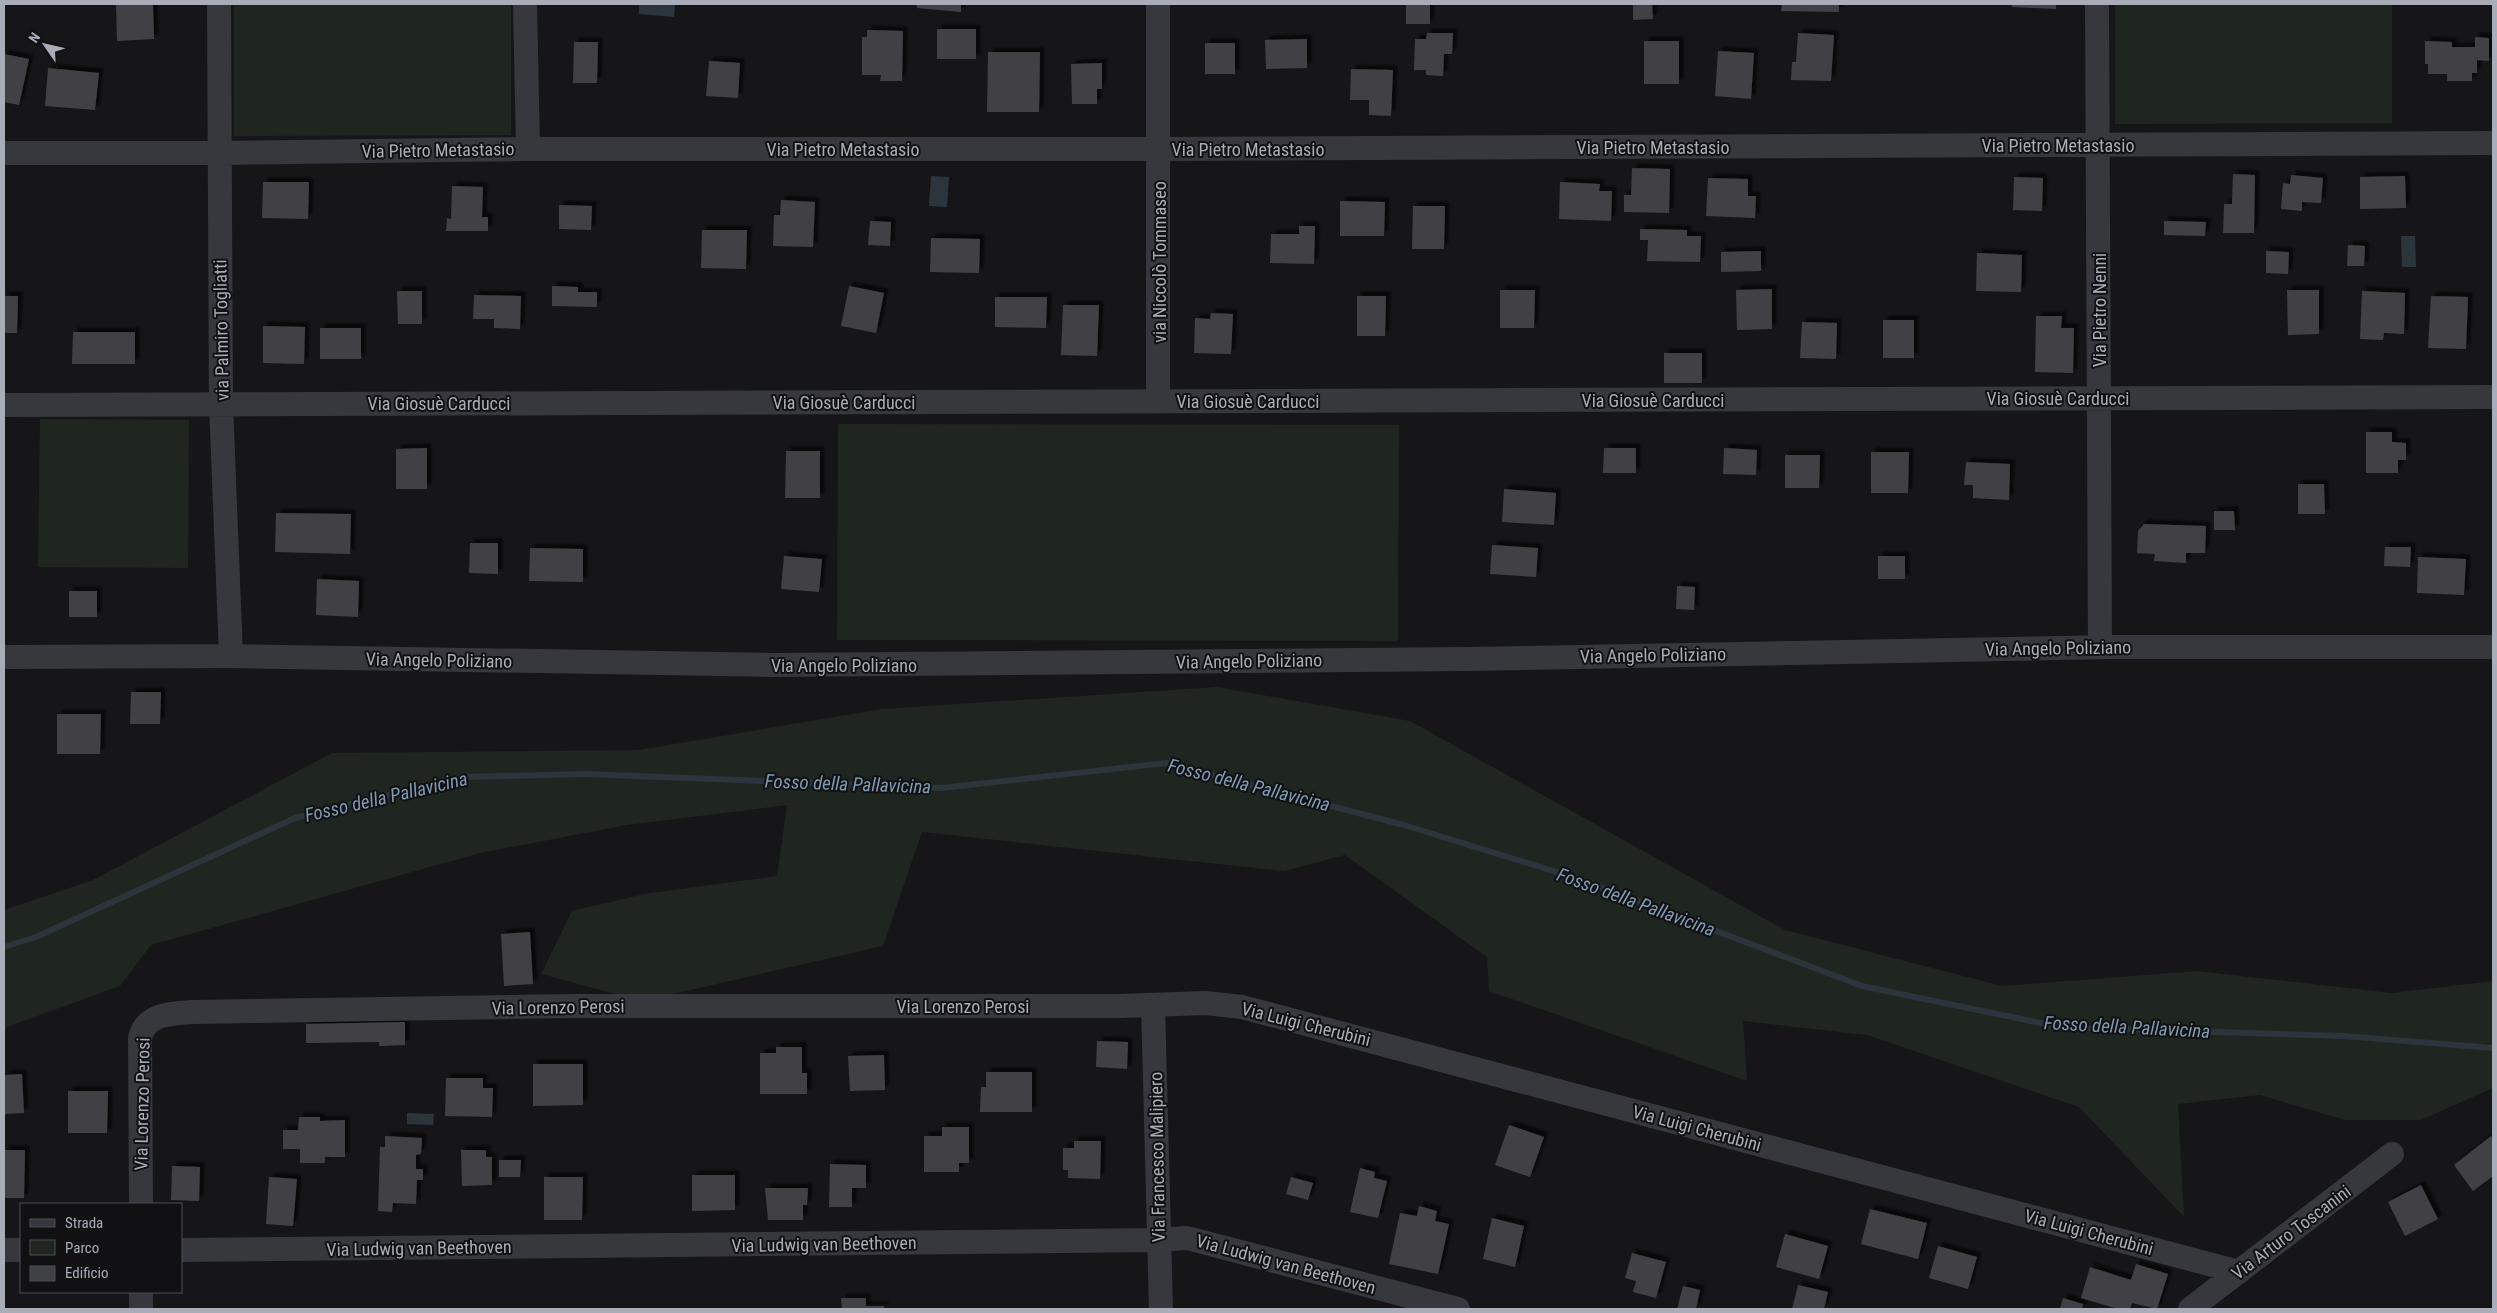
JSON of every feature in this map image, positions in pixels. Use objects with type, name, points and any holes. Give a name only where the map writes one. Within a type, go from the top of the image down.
[{"type":"street","name":"via Palmiro Togliatti","points":[[219,4],[218,153],[221,404],[231,656]]},
{"type":"street","points":[[525,4],[528,149]]},
{"type":"street","name":"via Niccolò Tommaseo","points":[[1158,4],[1158,401]]},
{"type":"street","name":"Via Pietro Nenni","points":[[2097,4],[2100,647]]},
{"type":"street","name":"Via Pietro Metastasio","points":[[4,153],[218,153],[528,149],[1159,149],[2493,144]]},
{"type":"street","name":"Via Giosuè Carducci","points":[[4,405],[2493,397]]},
{"type":"street","name":"Via Angelo Poliziano","points":[[4,657],[231,656],[772,666],[1477,659],[2100,647],[2493,647]]},
{"type":"street","name":"Via Luigi Cherubini","points":[[1154,1005],[1206,1003],[1242,1007],[2239,1272]]},
{"type":"street","name":"Via Lorenzo Perosi","points":[[141,1203],[140,1038],[148,1023],[162,1015],[202,1012],[575,1006],[1154,1005]]},
{"type":"street","name":"Via Francesco Malipiero","points":[[1154,1005],[1161,1309]]},
{"type":"street","name":"Via Arturo Toscanini","points":[[2190,1309],[2392,1154]]},
{"type":"street","name":"Via Ludwig van Beethoven","points":[[182,1250],[1159,1240],[1187,1238],[1458,1309]]},
{"type":"street","points":[[4,1250],[20,1250]]},
{"type":"street","points":[[141,1293],[141,1309]]},
{"type":"green space","points":[[234,4],[511,4],[511,135],[234,136]]},
{"type":"green space","points":[[2115,4],[2392,4],[2392,123],[2115,124]]},
{"type":"green space","points":[[40,419],[189,420],[188,568],[38,567]]},
{"type":"green space","points":[[838,424],[1399,425],[1398,641],[837,640]]},
{"type":"green space","points":[[1217,687],[1410,721],[1785,930],[2002,986],[2197,971],[2392,993],[2493,981],[2493,1088],[2421,1120],[2345,1120],[2260,1095],[2178,1104],[2184,1217],[2079,1107],[1867,1035],[1743,1021],[1747,1081],[1489,991],[1487,957],[1345,855],[1284,871],[922,832],[883,946],[642,1001],[541,974],[572,911],[644,894],[777,876],[787,805],[627,825],[480,853],[151,945],[120,986],[7,1027],[4,1031],[4,910],[93,880],[332,753],[639,750],[883,709]]},
{"type":"shaded area","points":[[639,4],[675,4],[674,17],[639,14]]},
{"type":"shaded area","points":[[931,176],[949,177],[947,207],[929,206]]},
{"type":"shaded area","points":[[2401,236],[2415,236],[2416,267],[2402,267]]},
{"type":"shaded area","points":[[407,1113],[434,1114],[433,1125],[407,1124]]},
{"type":"building","points":[[116,4],[153,4],[154,39],[117,41]]},
{"type":"building","points":[[917,4],[961,4],[961,12],[917,8]]},
{"type":"building","points":[[1406,4],[1430,4],[1430,24],[1406,24]]},
{"type":"building","points":[[1633,4],[1652,4],[1653,19],[1633,20]]},
{"type":"building","points":[[1782,4],[1839,4],[1839,12],[1781,11]]},
{"type":"building","points":[[2012,4],[2056,4],[2056,9],[2012,7]]},
{"type":"building","points":[[937,29],[976,29],[976,59],[937,59]]},
{"type":"building","points":[[867,30],[903,31],[902,81],[880,81],[881,75],[862,75],[862,37],[867,37]]},
{"type":"building","points":[[1427,33],[1453,33],[1452,54],[1444,54],[1443,76],[1426,75],[1426,70],[1414,70],[1415,39],[1426,39]]},
{"type":"building","points":[[1798,33],[1834,35],[1831,81],[1791,80],[1792,62],[1796,62]]},
{"type":"building","points":[[2475,37],[2489,38],[2489,61],[2477,60],[2477,73],[2472,73],[2472,81],[2447,81],[2447,74],[2428,74],[2428,64],[2425,64],[2425,41],[2452,42],[2452,47],[2475,47]]},
{"type":"building","points":[[1307,39],[1307,68],[1266,69],[1265,40]]},
{"type":"building","points":[[1644,41],[1679,41],[1679,84],[1644,84]]},
{"type":"building","points":[[574,42],[598,42],[597,83],[573,83]]},
{"type":"building","points":[[1205,43],[1235,43],[1235,74],[1205,74]]},
{"type":"building","points":[[1718,51],[1754,53],[1751,99],[1715,96]]},
{"type":"building","points":[[988,52],[1040,52],[1039,112],[987,112]]},
{"type":"building","points":[[4,54],[29,59],[19,105],[4,102]]},
{"type":"building","points":[[709,61],[740,63],[738,98],[706,96]]},
{"type":"building","points":[[1102,63],[1102,89],[1097,89],[1097,104],[1072,104],[1071,64]]},
{"type":"building","points":[[48,68],[99,73],[95,110],[45,106]]},
{"type":"building","points":[[1351,69],[1393,70],[1391,116],[1369,115],[1369,100],[1350,100]]},
{"type":"building","points":[[1632,168],[1670,169],[1669,213],[1624,212],[1624,195],[1631,195]]},
{"type":"building","points":[[2233,174],[2255,175],[2254,233],[2223,233],[2224,204],[2232,204]]},
{"type":"building","points":[[2291,175],[2323,178],[2321,203],[2302,202],[2302,211],[2281,209],[2283,183],[2290,184]]},
{"type":"building","points":[[2405,176],[2406,208],[2360,209],[2360,177]]},
{"type":"building","points":[[2014,177],[2043,178],[2042,211],[2013,210]]},
{"type":"building","points":[[1708,178],[1748,179],[1748,196],[1756,196],[1755,218],[1706,216]]},
{"type":"building","points":[[263,182],[309,182],[308,219],[262,218]]},
{"type":"building","points":[[1560,182],[1600,184],[1599,191],[1612,191],[1611,221],[1559,219]]},
{"type":"building","points":[[452,186],[483,187],[482,217],[488,217],[488,231],[446,231],[447,218],[451,219]]},
{"type":"building","points":[[781,200],[815,202],[813,247],[773,246],[774,215],[780,215]]},
{"type":"building","points":[[1340,201],[1385,202],[1384,236],[1340,236]]},
{"type":"building","points":[[559,205],[592,206],[591,230],[559,229]]},
{"type":"building","points":[[1413,206],[1445,206],[1444,249],[1412,249]]},
{"type":"building","points":[[870,221],[891,222],[890,246],[868,245]]},
{"type":"building","points":[[2164,221],[2206,222],[2205,236],[2164,235]]},
{"type":"building","points":[[1299,226],[1315,226],[1314,264],[1270,263],[1271,234],[1299,234]]},
{"type":"building","points":[[1640,229],[1687,230],[1687,236],[1701,236],[1700,262],[1647,261],[1648,240],[1640,240]]},
{"type":"building","points":[[702,230],[747,230],[746,269],[701,268]]},
{"type":"building","points":[[931,238],[980,239],[979,273],[930,272]]},
{"type":"building","points":[[2348,245],[2365,246],[2364,266],[2347,266]]},
{"type":"building","points":[[1761,251],[1761,271],[1721,272],[1721,252]]},
{"type":"building","points":[[2266,251],[2289,252],[2288,274],[2266,273]]},
{"type":"building","points":[[1977,253],[2022,255],[2021,292],[1976,291]]},
{"type":"building","points":[[552,286],[578,287],[578,292],[597,292],[597,307],[552,306]]},
{"type":"building","points":[[849,286],[884,293],[876,333],[841,326]]},
{"type":"building","points":[[1772,289],[1772,329],[1737,330],[1736,290]]},
{"type":"building","points":[[1500,290],[1535,290],[1534,328],[1500,328]]},
{"type":"building","points":[[2287,290],[2319,290],[2319,334],[2288,335]]},
{"type":"building","points":[[397,291],[422,291],[422,324],[398,324]]},
{"type":"building","points":[[2362,291],[2405,293],[2404,334],[2384,333],[2383,340],[2360,339]]},
{"type":"building","points":[[474,295],[521,296],[520,329],[494,328],[494,319],[473,319]]},
{"type":"building","points":[[4,296],[18,296],[17,333],[4,333]]},
{"type":"building","points":[[1357,296],[1386,296],[1385,336],[1357,336]]},
{"type":"building","points":[[2431,296],[2468,297],[2466,349],[2428,348]]},
{"type":"building","points":[[995,297],[1047,297],[1046,328],[995,327]]},
{"type":"building","points":[[1063,305],[1099,305],[1097,356],[1061,355]]},
{"type":"building","points":[[1211,313],[1233,314],[1231,354],[1194,353],[1195,318],[1210,319]]},
{"type":"building","points":[[2036,316],[2062,316],[2061,328],[2074,328],[2073,373],[2035,372]]},
{"type":"building","points":[[1883,320],[1914,320],[1914,358],[1883,358]]},
{"type":"building","points":[[1802,322],[1837,323],[1836,359],[1800,358]]},
{"type":"building","points":[[263,326],[305,327],[304,364],[263,363]]},
{"type":"building","points":[[320,328],[361,328],[361,359],[320,359]]},
{"type":"building","points":[[73,332],[135,332],[135,364],[72,364]]},
{"type":"building","points":[[1664,353],[1702,353],[1702,383],[1664,383]]},
{"type":"building","points":[[2366,432],[2392,432],[2392,442],[2406,443],[2406,460],[2398,460],[2398,473],[2366,473]]},
{"type":"building","points":[[427,448],[427,489],[396,489],[396,449]]},
{"type":"building","points":[[1604,448],[1636,448],[1636,473],[1603,473]]},
{"type":"building","points":[[1724,448],[1757,450],[1756,475],[1723,474]]},
{"type":"building","points":[[786,451],[820,451],[820,498],[785,498]]},
{"type":"building","points":[[1871,452],[1909,452],[1908,493],[1871,493]]},
{"type":"building","points":[[1785,455],[1820,455],[1819,488],[1785,488]]},
{"type":"building","points":[[1966,462],[2010,464],[2009,500],[1973,498],[1973,485],[1964,485]]},
{"type":"building","points":[[2298,484],[2324,484],[2325,514],[2298,514]]},
{"type":"building","points":[[1504,489],[1556,493],[1554,525],[1502,522]]},
{"type":"building","points":[[2214,511],[2234,511],[2235,530],[2214,530]]},
{"type":"building","points":[[276,513],[351,514],[350,554],[275,552]]},
{"type":"building","points":[[2144,524],[2206,526],[2205,553],[2186,553],[2186,563],[2154,561],[2155,554],[2137,553],[2138,531]]},
{"type":"building","points":[[470,543],[498,543],[498,574],[469,573]]},
{"type":"building","points":[[1492,545],[1538,548],[1536,577],[1490,574]]},
{"type":"building","points":[[2385,547],[2411,547],[2410,567],[2384,566]]},
{"type":"building","points":[[530,548],[583,549],[583,582],[529,581]]},
{"type":"building","points":[[784,556],[822,559],[819,592],[781,589]]},
{"type":"building","points":[[1878,556],[1905,556],[1905,579],[1878,579]]},
{"type":"building","points":[[2418,557],[2466,559],[2464,595],[2417,593]]},
{"type":"building","points":[[317,579],[359,581],[358,617],[316,615]]},
{"type":"building","points":[[1677,586],[1695,587],[1694,610],[1676,609]]},
{"type":"building","points":[[69,591],[97,591],[97,617],[69,617]]},
{"type":"building","points":[[131,692],[161,692],[160,724],[130,724]]},
{"type":"building","points":[[57,714],[101,714],[100,754],[57,754]]},
{"type":"building","points":[[530,932],[533,984],[504,986],[501,934]]},
{"type":"building","points":[[405,1022],[405,1045],[379,1046],[379,1042],[306,1043],[306,1024]]},
{"type":"building","points":[[1097,1041],[1128,1042],[1127,1069],[1096,1067]]},
{"type":"building","points":[[776,1047],[802,1047],[802,1073],[807,1073],[807,1094],[760,1094],[760,1053],[776,1053]]},
{"type":"building","points":[[884,1055],[885,1090],[850,1091],[848,1056]]},
{"type":"building","points":[[533,1064],[583,1064],[583,1105],[533,1106]]},
{"type":"building","points":[[986,1072],[1032,1072],[1032,1112],[980,1112],[981,1087],[986,1087]]},
{"type":"building","points":[[22,1074],[24,1113],[4,1114],[4,1075]]},
{"type":"building","points":[[446,1078],[483,1078],[483,1088],[493,1088],[492,1117],[445,1116]]},
{"type":"building","points":[[68,1091],[108,1091],[107,1133],[68,1133]]},
{"type":"building","points":[[299,1117],[320,1117],[320,1121],[345,1120],[345,1157],[325,1157],[325,1163],[300,1163],[300,1149],[283,1149],[283,1130],[298,1130]]},
{"type":"building","points":[[1509,1125],[1544,1137],[1530,1177],[1495,1165]]},
{"type":"building","points":[[942,1127],[969,1127],[969,1163],[959,1163],[959,1172],[924,1172],[924,1136],[942,1136]]},
{"type":"building","points":[[385,1136],[422,1138],[421,1154],[416,1155],[416,1169],[423,1169],[423,1180],[417,1180],[416,1204],[393,1203],[392,1212],[378,1211],[380,1147],[385,1147]]},
{"type":"building","points":[[2491,1136],[2493,1139],[2493,1176],[2473,1191],[2454,1165]]},
{"type":"building","points":[[1074,1141],[1101,1141],[1100,1179],[1068,1178],[1068,1170],[1063,1170],[1063,1148],[1074,1148]]},
{"type":"building","points":[[4,1150],[25,1150],[24,1198],[4,1198]]},
{"type":"building","points":[[461,1150],[486,1150],[486,1157],[492,1157],[492,1185],[462,1186]]},
{"type":"building","points":[[499,1160],[521,1160],[520,1177],[499,1177]]},
{"type":"building","points":[[830,1164],[866,1165],[866,1188],[852,1188],[852,1207],[829,1207]]},
{"type":"building","points":[[172,1166],[200,1167],[199,1201],[171,1200]]},
{"type":"building","points":[[1360,1168],[1375,1172],[1374,1178],[1387,1181],[1378,1218],[1350,1212]]},
{"type":"building","points":[[692,1175],[735,1175],[735,1210],[692,1211]]},
{"type":"building","points":[[269,1177],[297,1179],[293,1226],[266,1224]]},
{"type":"building","points":[[544,1177],[583,1177],[582,1220],[544,1220]]},
{"type":"building","points":[[1291,1177],[1313,1183],[1308,1200],[1286,1194]]},
{"type":"building","points":[[2421,1185],[2438,1219],[2405,1236],[2388,1202]]},
{"type":"building","points":[[765,1188],[808,1188],[807,1205],[803,1205],[803,1220],[768,1220]]},
{"type":"building","points":[[1419,1206],[1437,1211],[1435,1221],[1449,1224],[1438,1274],[1389,1264],[1400,1213],[1417,1216]]},
{"type":"building","points":[[1870,1209],[1927,1223],[1918,1259],[1861,1244]]},
{"type":"building","points":[[1492,1218],[1524,1226],[1515,1267],[1483,1259]]},
{"type":"building","points":[[1785,1234],[1828,1246],[1819,1279],[1776,1267]]},
{"type":"building","points":[[1938,1246],[1977,1257],[1968,1289],[1929,1278]]},
{"type":"building","points":[[1632,1253],[1666,1262],[1656,1298],[1633,1292],[1636,1281],[1625,1278]]},
{"type":"building","points":[[2136,1264],[2168,1274],[2157,1309],[2132,1303],[2130,1309],[2118,1309],[2081,1298],[2090,1267],[2131,1280]]},
{"type":"building","points":[[1798,1285],[1828,1292],[1824,1309],[1792,1309]]},
{"type":"building","points":[[1683,1286],[1700,1290],[1696,1309],[1677,1309]]},
{"type":"building","points":[[841,1298],[866,1298],[866,1306],[884,1306],[884,1309],[842,1309]]},
{"type":"building","points":[[2063,1298],[2083,1304],[2082,1309],[2060,1309]]},
{"type":"waterway","name":"Fosso della Pallavicina","points":[[4,947],[36,937],[295,818],[462,777],[585,774],[942,788],[1166,763],[1404,825],[1573,877],[1862,986],[2060,1027],[2344,1036],[2493,1048]]}]
